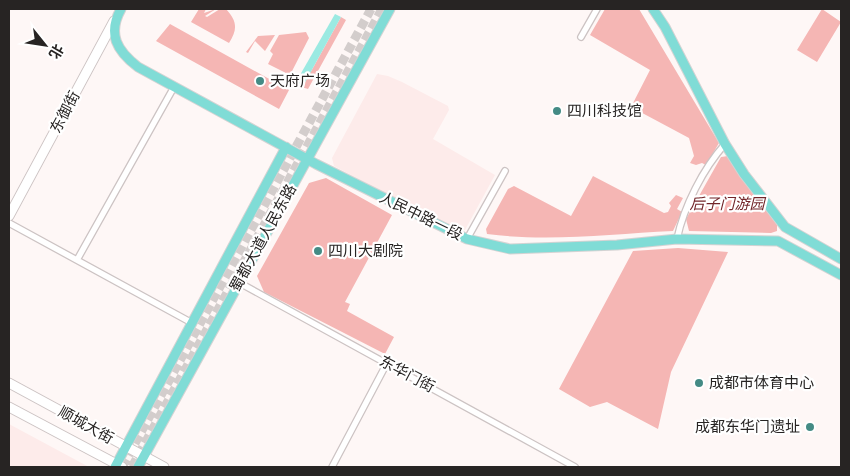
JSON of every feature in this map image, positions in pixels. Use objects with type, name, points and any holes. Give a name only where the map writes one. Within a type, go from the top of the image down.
[{"type":"main road","name":"东御街","points":[[9,216],[121,9]]},
{"type":"main road","name":"蜀都大道人民东路","points":[[138,467],[238,282],[390,9]]},
{"type":"main road","points":[[653,9],[672,39],[725,144],[744,174],[785,227],[841,259]]},
{"type":"main road","name":"人民中路一段","points":[[114,21],[116,39],[121,53],[138,67],[307,159],[467,239],[510,248],[617,245],[677,239],[778,241],[841,275]]},
{"type":"main road","name":"蜀都大道人民东路","points":[[118,466],[126,447],[286,148]]},
{"type":"main road","points":[[778,241],[785,232],[785,227]]},
{"type":"main road","name":"顺城大街","points":[[9,383],[164,467]]},
{"type":"main road","name":"顺城大街","points":[[9,407],[118,466]]},
{"type":"street","points":[[581,38],[597,9]]},
{"type":"street","points":[[77,260],[174,87]]},
{"type":"street","points":[[677,239],[681,220],[696,189],[715,156],[725,144]]},
{"type":"street","points":[[467,239],[506,171]]},
{"type":"street","points":[[9,223],[192,323]]},
{"type":"street","name":"东华门街","points":[[238,282],[575,467]]},
{"type":"street","points":[[332,467],[387,363]]},
{"type":"shaded area","points":[[377,74],[402,82],[448,106],[449,110],[433,139],[495,175],[465,230],[452,227],[425,214],[334,166],[332,158]]},
{"type":"shaded area","points":[[9,424],[89,467],[9,467]]},
{"type":"green space","points":[[199,9],[206,9],[204,13],[216,9],[205,16],[207,17],[220,9],[226,9],[235,25],[234,33],[229,43],[191,22]]},
{"type":"green space","points":[[605,9],[639,9],[719,143],[706,165],[690,163],[694,156],[689,138],[631,107],[650,70],[590,35]]},
{"type":"green space","points":[[822,9],[841,22],[817,62],[797,50]]},
{"type":"green space","points":[[341,17],[346,20],[308,89],[295,85],[296,82],[303,86]]},
{"type":"green space","points":[[170,24],[289,90],[279,109],[156,41]]},
{"type":"green space","points":[[306,32],[309,38],[290,75],[268,64],[273,54],[270,51],[279,35]]},
{"type":"green space","points":[[275,35],[265,51],[255,41],[248,53],[246,52],[258,36]]},
{"type":"green space","name":"后子门游园","points":[[728,156],[777,225],[777,231],[771,233],[689,231],[686,219],[721,157]]},
{"type":"green space","points":[[593,176],[664,213],[668,212],[671,206],[669,203],[676,195],[683,198],[677,209],[682,212],[673,231],[557,237],[487,234],[486,229],[508,189],[514,186],[571,216]]},
{"type":"green space","points":[[326,178],[392,215],[345,302],[350,304],[347,311],[394,337],[385,354],[264,292],[257,276],[309,183]]},
{"type":"green space","points":[[678,248],[728,252],[671,372],[658,429],[607,402],[590,407],[559,389],[633,251]]},
{"type":"water","points":[[335,14],[341,17],[303,86],[296,82]]},
{"type":"tunnel","points":[[122,467],[371,9]]},
{"type":"tunnel","points":[[132,467],[382,9]]},
{"type":"place","name":"天府广场","points":[[260,81]]},
{"type":"place","name":"四川科技馆","points":[[557,111]]},
{"type":"place","name":"四川大剧院","points":[[318,251]]},
{"type":"place","name":"成都市体育中心","points":[[699,383]]},
{"type":"place","name":"成都东华门遗址","points":[[810,427]]}]
